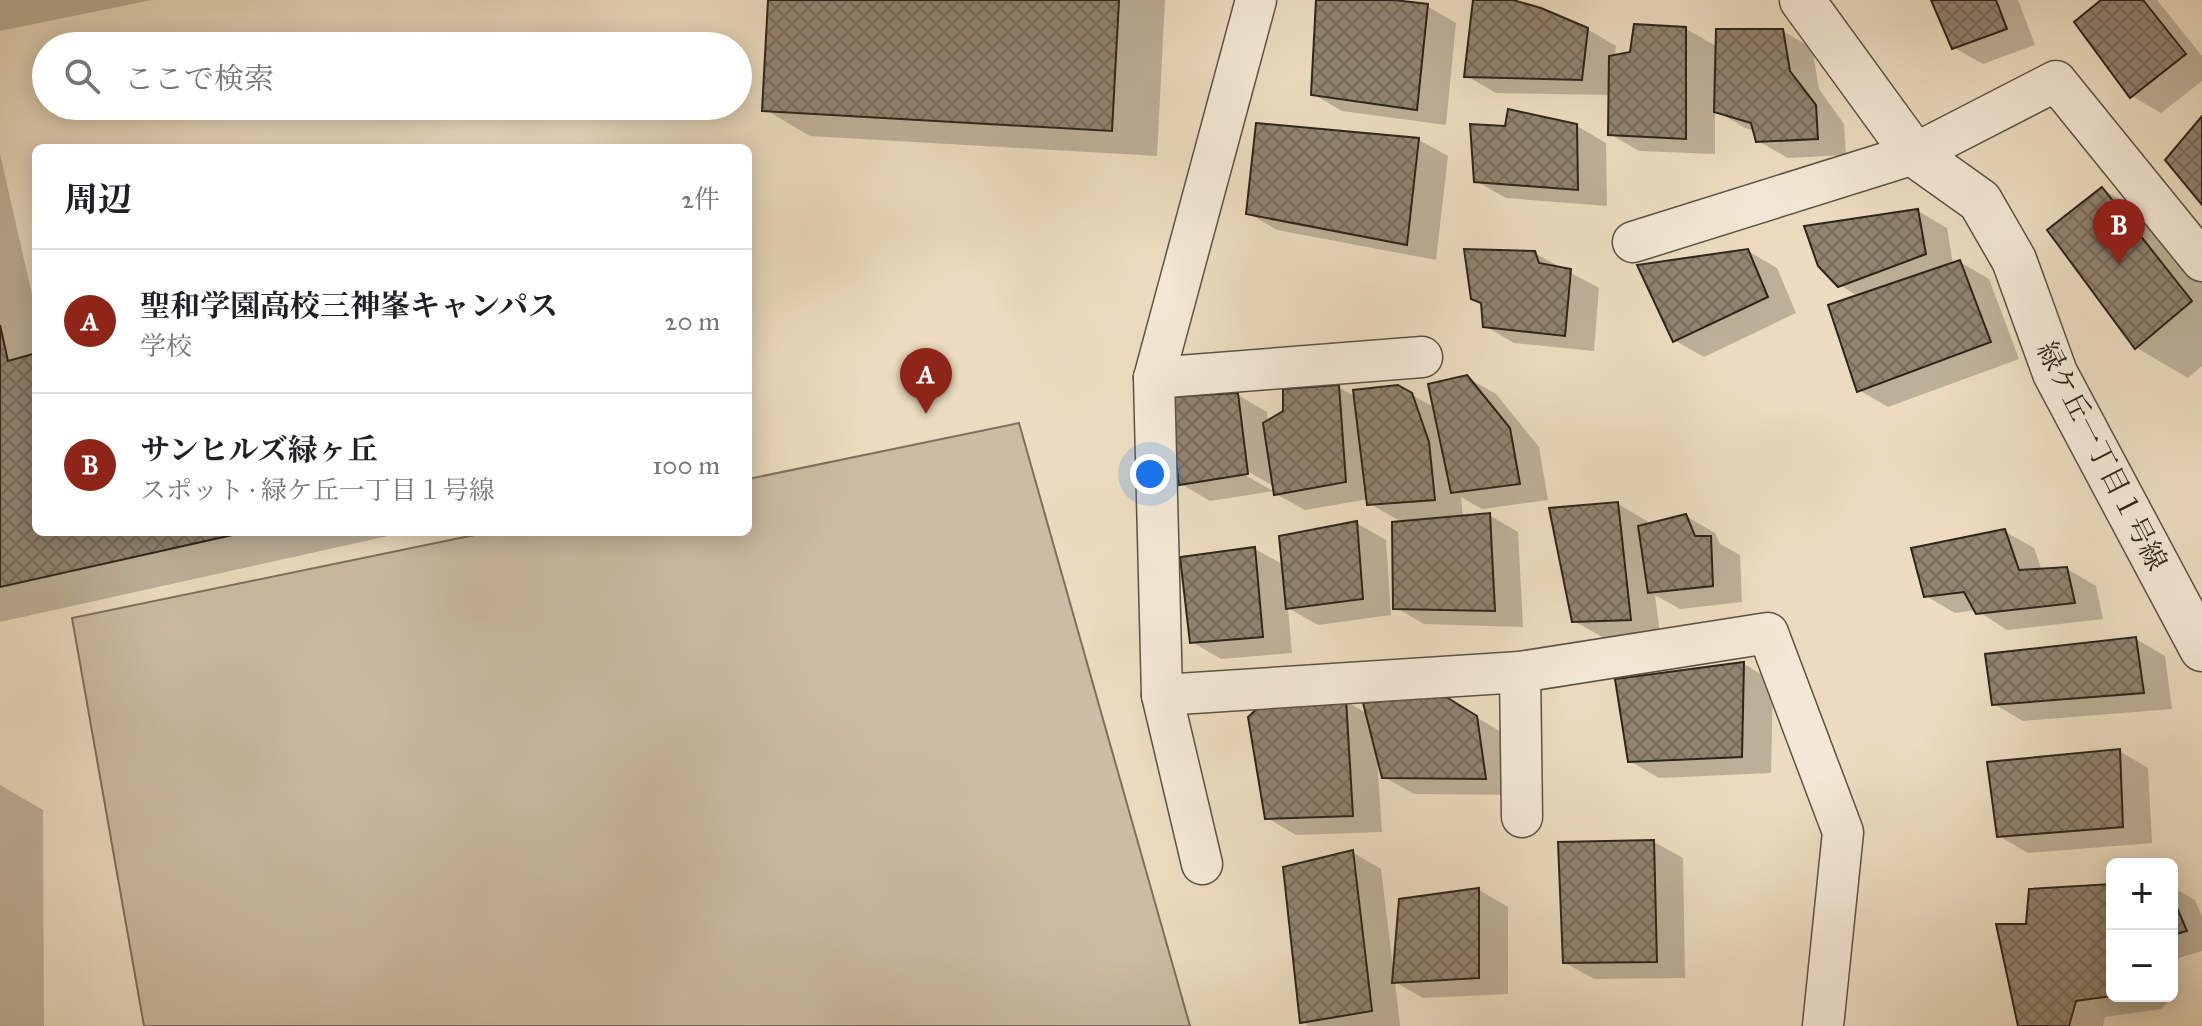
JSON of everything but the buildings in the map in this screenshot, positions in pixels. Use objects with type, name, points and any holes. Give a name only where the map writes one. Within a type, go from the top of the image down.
[{"type":"street","name":"緑ケ丘一丁目１号線","points":[[1802,0],[1914,154],[1980,201],[2014,260],[2055,373],[2202,649]]},
{"type":"lane","points":[[1202,864],[1162,695],[1154,378],[1256,0]]},
{"type":"lane","points":[[1633,242],[1914,154],[2056,81],[2202,261]]},
{"type":"lane","points":[[1154,378],[1422,357]]},
{"type":"lane","points":[[1162,695],[1520,672],[1768,633],[1843,832],[1823,1026]]},
{"type":"lane","points":[[1520,672],[1522,817]]},
{"type":"shaded area","points":[[1019,423],[1190,1026],[144,1026],[72,618],[470,536],[752,536],[752,478]]},
{"type":"place","name":"サンヒルズ緑ヶ丘","points":[[2119,265]]},
{"type":"place","name":"聖和学園高校三神峯キャンパス","points":[[926,414]]}]
